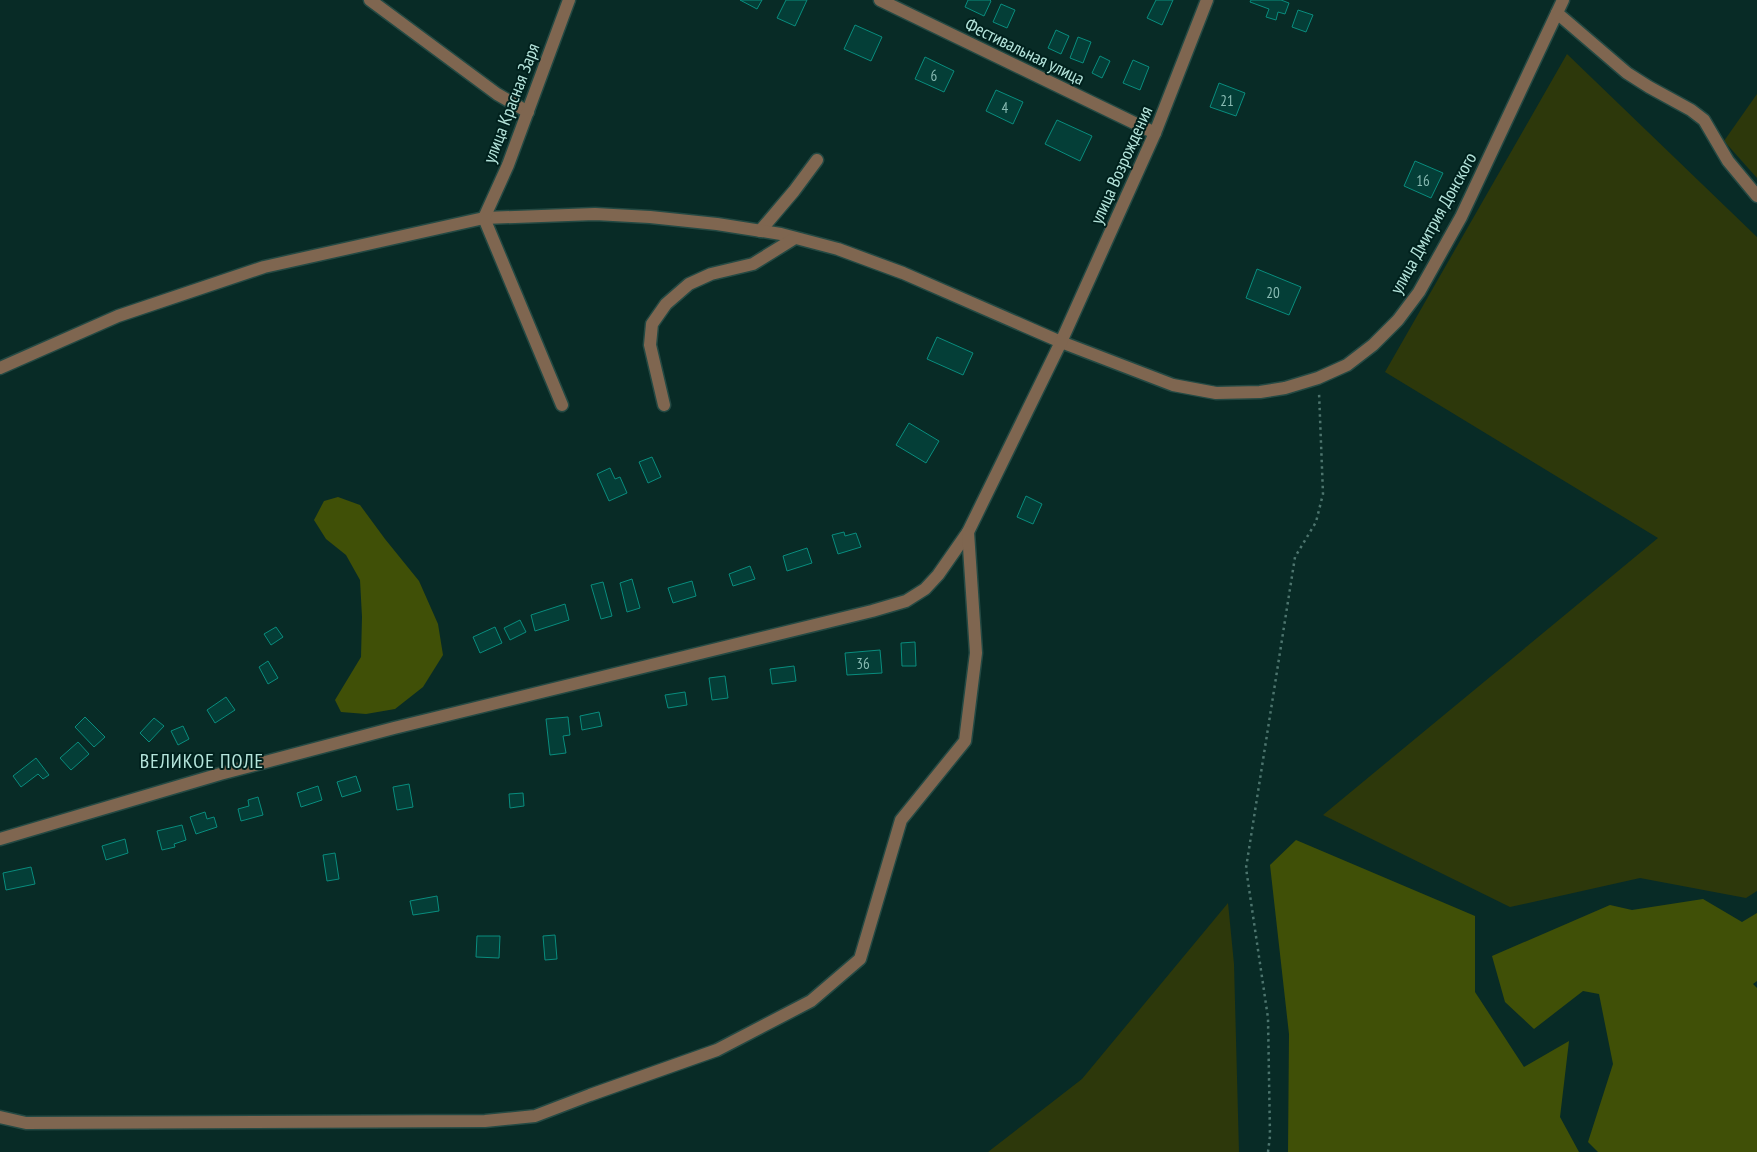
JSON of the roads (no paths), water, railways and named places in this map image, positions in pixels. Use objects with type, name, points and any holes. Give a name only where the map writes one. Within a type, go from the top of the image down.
[{"type":"street","points":[[370,0],[497,94],[528,112]]},
{"type":"street","name":"улица Красная Заря","points":[[484,218],[508,164],[569,0]]},
{"type":"street","name":"Фестивальная улица","points":[[880,0],[1156,133]]},
{"type":"street","name":"улица Возрождения","points":[[0,839],[220,774],[394,728],[872,611],[906,601],[925,589],[938,575],[968,532],[1061,342],[1156,133],[1207,0]]},
{"type":"street","name":"улица Дмитрия Донского","points":[[0,368],[118,316],[264,267],[484,218],[595,214],[650,217],[717,224],[760,230],[795,238],[838,249],[903,273],[1061,342],[1173,385],[1216,393],[1260,392],[1285,388],[1318,378],[1347,365],[1373,345],[1398,320],[1418,292],[1461,217],[1563,0]]},
{"type":"street","points":[[1557,12],[1627,72],[1649,87],[1691,110],[1704,120],[1728,161],[1757,196]]},
{"type":"street","points":[[760,230],[794,191],[817,160]]},
{"type":"street","points":[[484,218],[562,405]]},
{"type":"street","points":[[664,404],[650,344],[652,324],[666,304],[689,284],[711,274],[753,264],[795,238]]},
{"type":"street","points":[[0,1117],[26,1123],[485,1121],[535,1116],[717,1050],[811,1002],[860,960],[901,820],[965,741],[976,653],[968,532]]},
{"type":"district","name":"ВЕЛИКОЕ ПОЛЕ","points":[[202,761]]}]
